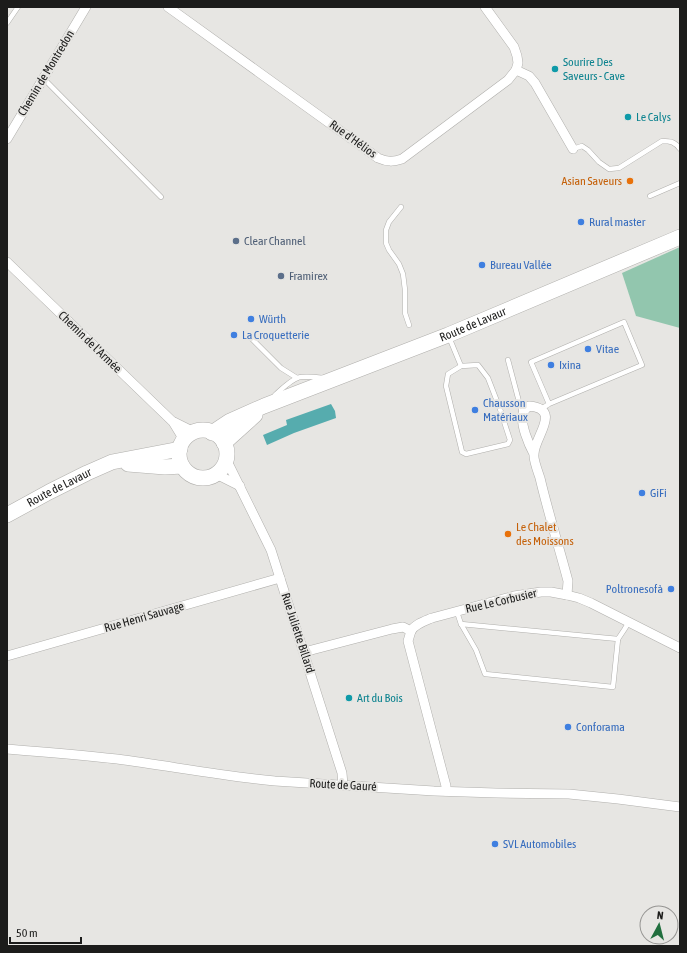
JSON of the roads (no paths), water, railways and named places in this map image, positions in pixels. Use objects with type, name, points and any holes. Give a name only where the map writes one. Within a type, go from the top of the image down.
[{"type":"main road","name":"Route de Lavaur","points":[[212,433],[230,421],[268,404],[448,335],[680,237]]},
{"type":"main road","name":"Route de Lavaur","points":[[224,443],[268,404]]},
{"type":"main road","points":[[203,430],[212,433],[219,437],[224,443],[226,451],[226,459],[221,470],[207,478],[197,477],[188,473],[182,466],[179,458],[186,440],[203,430]]},
{"type":"main road","name":"Route de Lavaur","points":[[7,515],[49,492],[112,462],[186,440]]},
{"type":"main road","name":"Route de Lavaur","points":[[112,462],[162,467],[182,466]]},
{"type":"street","name":"Chemin de Montredon","points":[[7,138],[86,7]]},
{"type":"street","name":"Rue d'Hélios","points":[[168,7],[378,158],[387,161],[394,162],[402,159],[508,80],[516,70]]},
{"type":"street","points":[[484,7],[514,47],[518,63],[516,70],[529,76],[535,83],[572,149]]},
{"type":"street","name":"Chemin de l'Armée","points":[[7,262],[173,422],[186,440]]},
{"type":"street","points":[[534,454],[546,421],[545,407],[529,406],[522,414],[523,423],[529,445],[534,454],[568,581],[567,595]]},
{"type":"street","name":"Rue Juliette Billard","points":[[226,459],[271,550],[342,773],[342,785]]},
{"type":"street","points":[[216,474],[240,486]]},
{"type":"street","name":"Rue Henri Sauvage","points":[[7,656],[280,578]]},
{"type":"street","name":"Rue Le Corbusier","points":[[411,631],[422,622],[432,618],[527,594],[551,592],[585,600],[680,648]]},
{"type":"street","points":[[304,652],[392,629],[403,627],[411,631],[408,641],[446,786],[446,791]]},
{"type":"street","name":"Route de Gauré","points":[[7,749],[95,757],[259,780],[446,791],[569,794],[680,807]]},
{"type":"lane","points":[[7,23],[18,7]]},
{"type":"lane","points":[[43,78],[161,197]]},
{"type":"lane","points":[[572,149],[582,146],[609,169],[619,168],[662,141],[670,141],[676,144],[680,149]]},
{"type":"lane","points":[[650,196],[680,183]]},
{"type":"lane","points":[[401,207],[389,222],[386,230],[386,243],[399,264],[403,274],[405,314],[409,325]]},
{"type":"lane","points":[[624,322],[642,365],[545,407],[531,362],[624,322]]},
{"type":"lane","points":[[448,335],[461,366]]},
{"type":"lane","points":[[251,338],[281,368],[297,378]]},
{"type":"lane","points":[[508,360],[522,414]]},
{"type":"lane","points":[[478,365],[488,378],[510,440],[508,444],[466,454],[462,452],[446,386],[448,374],[461,366],[478,365]]},
{"type":"lane","points":[[268,404],[275,395],[297,378],[337,378]]},
{"type":"lane","points":[[457,612],[461,624],[476,650],[485,674],[613,686],[618,639],[629,622]]},
{"type":"lane","points":[[461,624],[618,639]]},
{"type":"water","points":[[331,404],[335,411],[336,418],[294,433],[267,445],[263,435],[287,425],[286,420]]},
{"type":"place","name":"Sourire Des Saveurs - Cave","points":[[555,69]]},
{"type":"place","name":"Le Calys","points":[[628,117]]},
{"type":"place","name":"Asian Saveurs","points":[[630,181]]},
{"type":"place","name":"Rural master","points":[[581,222]]},
{"type":"place","name":"Clear Channel","points":[[236,241]]},
{"type":"place","name":"Bureau Vallée","points":[[482,265]]},
{"type":"place","name":"Framirex","points":[[281,276]]},
{"type":"place","name":"Würth","points":[[251,319]]},
{"type":"place","name":"La Croquetterie","points":[[234,335]]},
{"type":"place","name":"Vitae","points":[[588,349]]},
{"type":"place","name":"Ixina","points":[[551,365]]},
{"type":"place","name":"Chausson Matériaux","points":[[475,410]]},
{"type":"place","name":"GiFi","points":[[642,493]]},
{"type":"place","name":"Le Chalet des Moissons","points":[[508,534]]},
{"type":"place","name":"Poltronesofà","points":[[671,589]]},
{"type":"place","name":"Art du Bois","points":[[349,698]]},
{"type":"place","name":"Conforama","points":[[568,727]]},
{"type":"place","name":"SVL Automobiles","points":[[495,844]]}]
